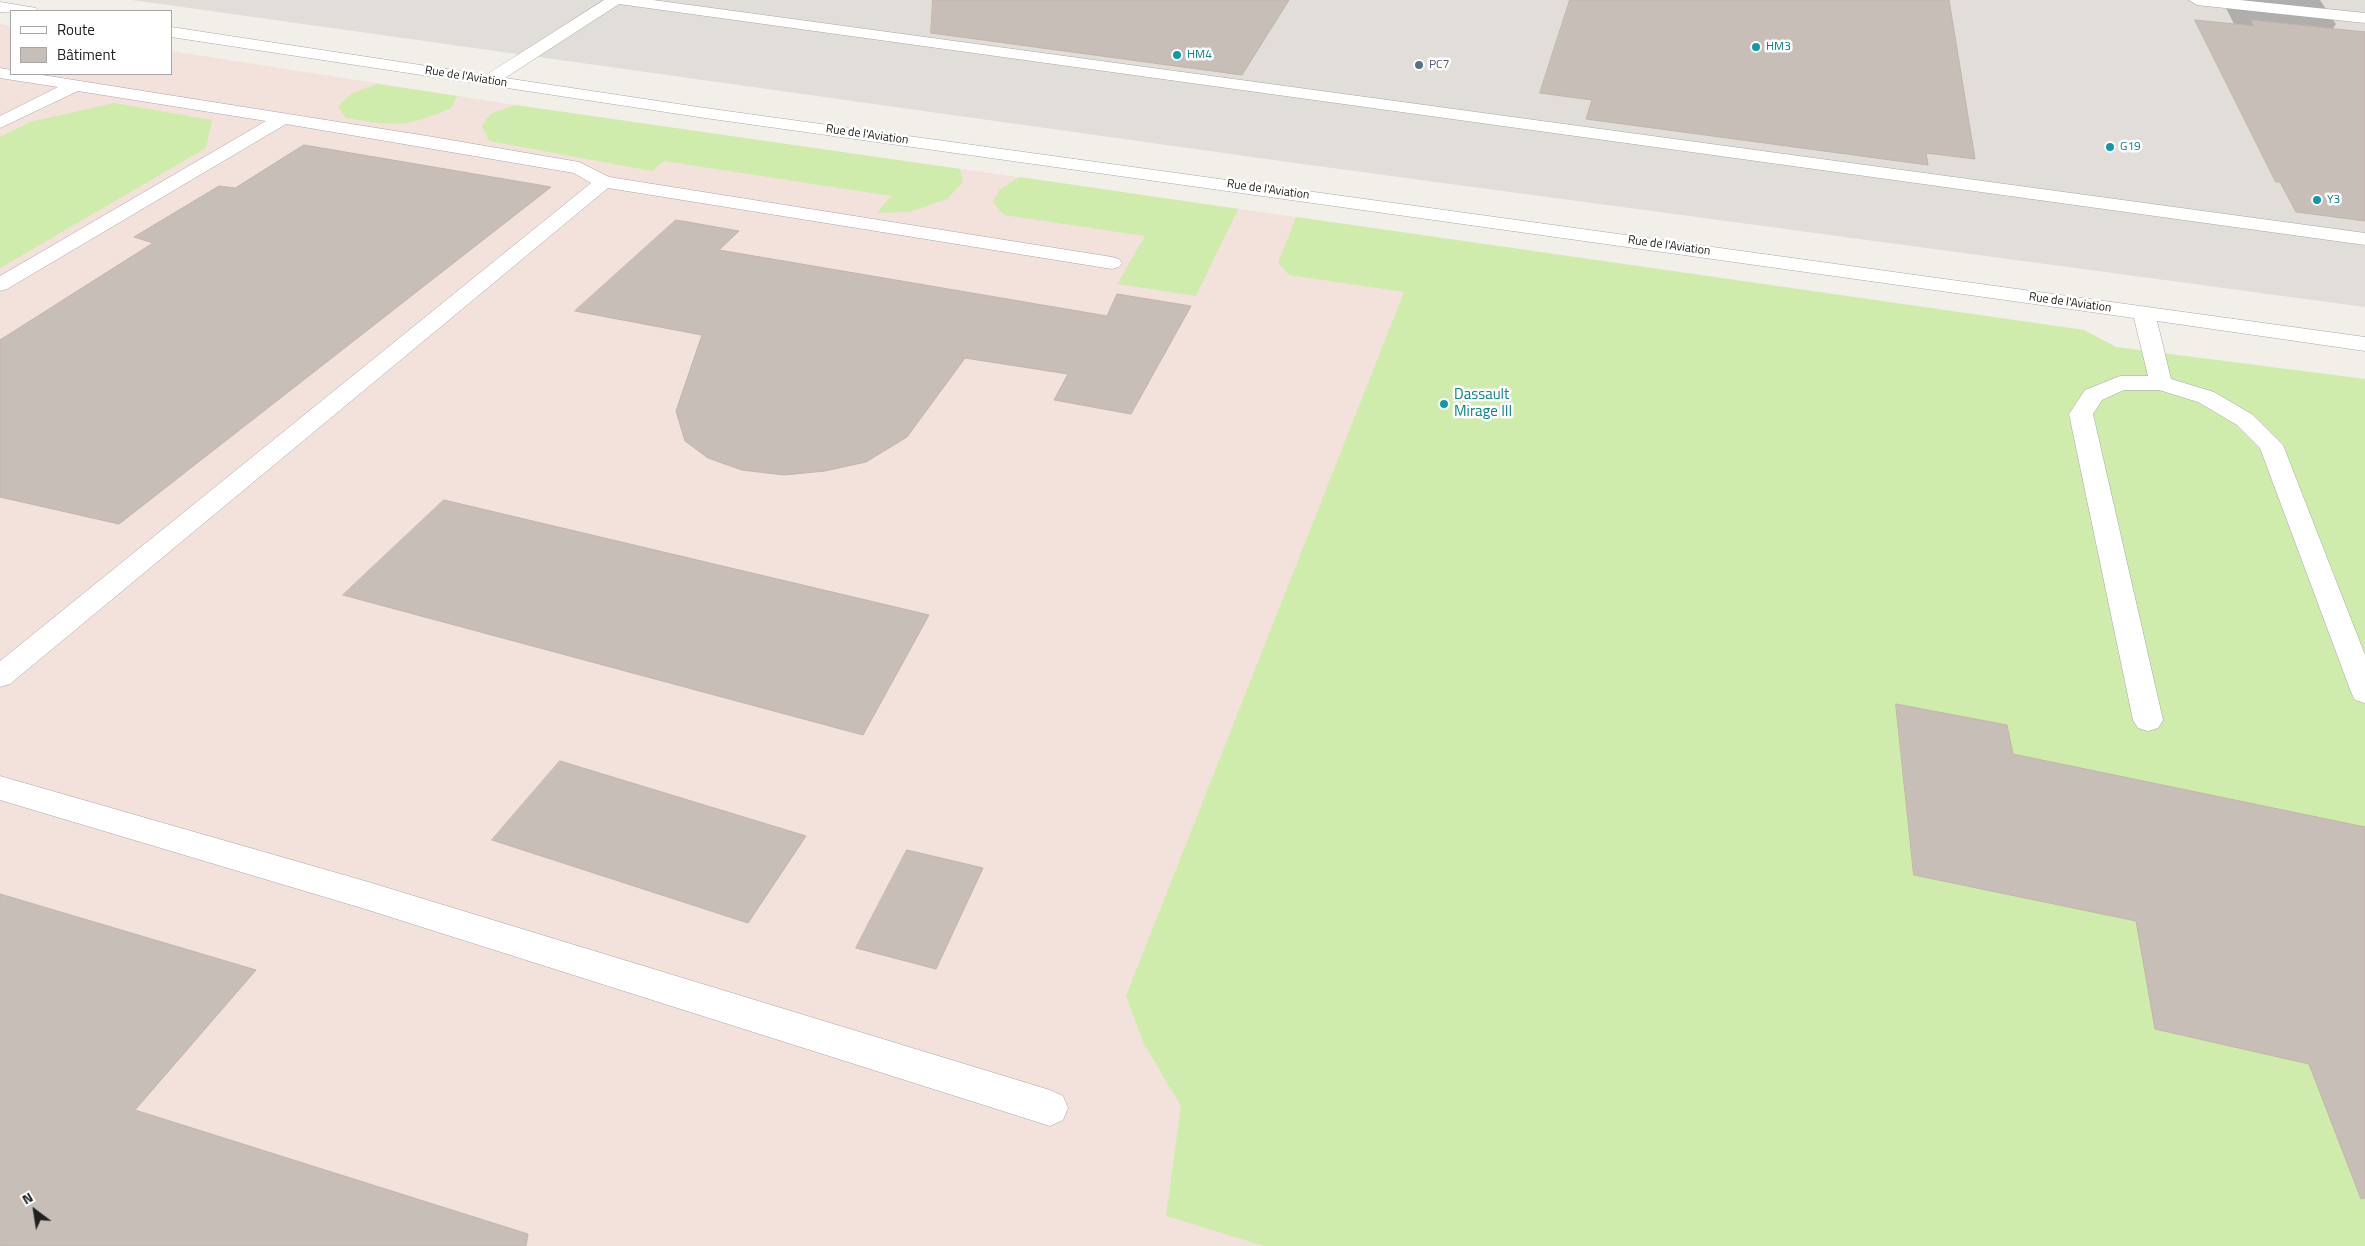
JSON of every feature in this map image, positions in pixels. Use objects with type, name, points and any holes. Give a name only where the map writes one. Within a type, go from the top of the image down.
[{"type":"street","points":[[488,81],[617,0],[2365,239]]},
{"type":"street","points":[[2197,0],[2365,18]]},
{"type":"street","points":[[0,6],[25,10]]},
{"type":"street","name":"Rue de l'Aviation","points":[[172,32],[488,81],[2365,344]]},
{"type":"street","points":[[13,75],[579,168],[604,182],[1112,263]]},
{"type":"street","points":[[0,123],[76,85]]},
{"type":"street","points":[[0,109],[20,112]]},
{"type":"street","points":[[0,286],[282,118]]},
{"type":"street","points":[[0,677],[604,182]]},
{"type":"street","points":[[2144,314],[2161,383]]},
{"type":"street","points":[[2148,720],[2081,414],[2093,396],[2120,383],[2161,383],[2206,397],[2245,420],[2271,445],[2365,692]]},
{"type":"street","points":[[0,788],[366,894],[1050,1108]]},
{"type":"shaded area","points":[[132,0],[2365,0],[2365,307],[1295,163]]},
{"type":"shaded area","points":[[0,24],[10,26],[10,75],[172,75],[172,51],[515,105],[2084,330],[2116,347],[2365,1246],[0,1246]]},
{"type":"green space","points":[[377,84],[457,96],[451,108],[410,122],[388,124],[346,118],[338,106],[351,94]]},
{"type":"green space","points":[[114,103],[212,120],[206,148],[0,268],[0,137],[30,122]]},
{"type":"green space","points":[[515,105],[960,169],[963,182],[947,199],[909,212],[877,213],[891,196],[664,161],[652,171],[489,141],[482,126],[490,114]]},
{"type":"green space","points":[[1020,177],[1238,209],[1196,296],[1117,284],[1145,236],[1004,215],[993,202],[1000,189]]},
{"type":"green space","points":[[1296,217],[2084,330],[2116,347],[2365,379],[2365,1246],[1264,1246],[1166,1216],[1181,1106],[1144,1044],[1126,996],[1404,292],[1289,275],[1278,263]]},
{"type":"building","name":"HM4","points":[[933,0],[1289,0],[1242,75],[931,33]]},
{"type":"building","name":"HM3","points":[[1570,0],[1949,0],[1975,159],[1926,153],[1928,165],[1586,119],[1592,100],[1540,93]]},
{"type":"building","points":[[2195,20],[2254,26],[2251,20],[2365,32],[2365,221],[2296,212],[2280,182],[2276,182]]},
{"type":"building","points":[[304,145],[551,187],[119,524],[0,497],[0,340],[153,243],[134,237],[219,186],[235,188]]},
{"type":"building","points":[[676,220],[739,231],[719,250],[1107,316],[1117,294],[1191,306],[1131,414],[1054,400],[1068,374],[965,358],[907,437],[866,462],[825,471],[784,475],[742,470],[708,458],[685,441],[676,411],[702,335],[575,311]]},
{"type":"building","points":[[444,500],[929,615],[863,735],[343,595]]},
{"type":"building","points":[[1896,704],[2007,725],[2013,754],[2365,827],[2365,1198],[2361,1199],[2309,1064],[2155,1029],[2136,921],[1914,875]]},
{"type":"building","points":[[560,761],[806,836],[748,923],[492,840]]},
{"type":"building","points":[[907,850],[983,868],[936,969],[856,948]]},
{"type":"building","points":[[0,894],[256,970],[135,1110],[528,1234],[526,1246],[0,1246]]},
{"type":"taxiway","points":[[2271,0],[2285,24]]},
{"type":"place","name":"HM3","points":[[1756,47]]},
{"type":"place","name":"HM4","points":[[1177,55]]},
{"type":"place","name":"PC7","points":[[1419,65]]},
{"type":"place","name":"G19","points":[[2110,147]]},
{"type":"place","name":"Y3","points":[[2317,200]]},
{"type":"place","name":"Dassault Mirage III","points":[[1444,404]]}]
